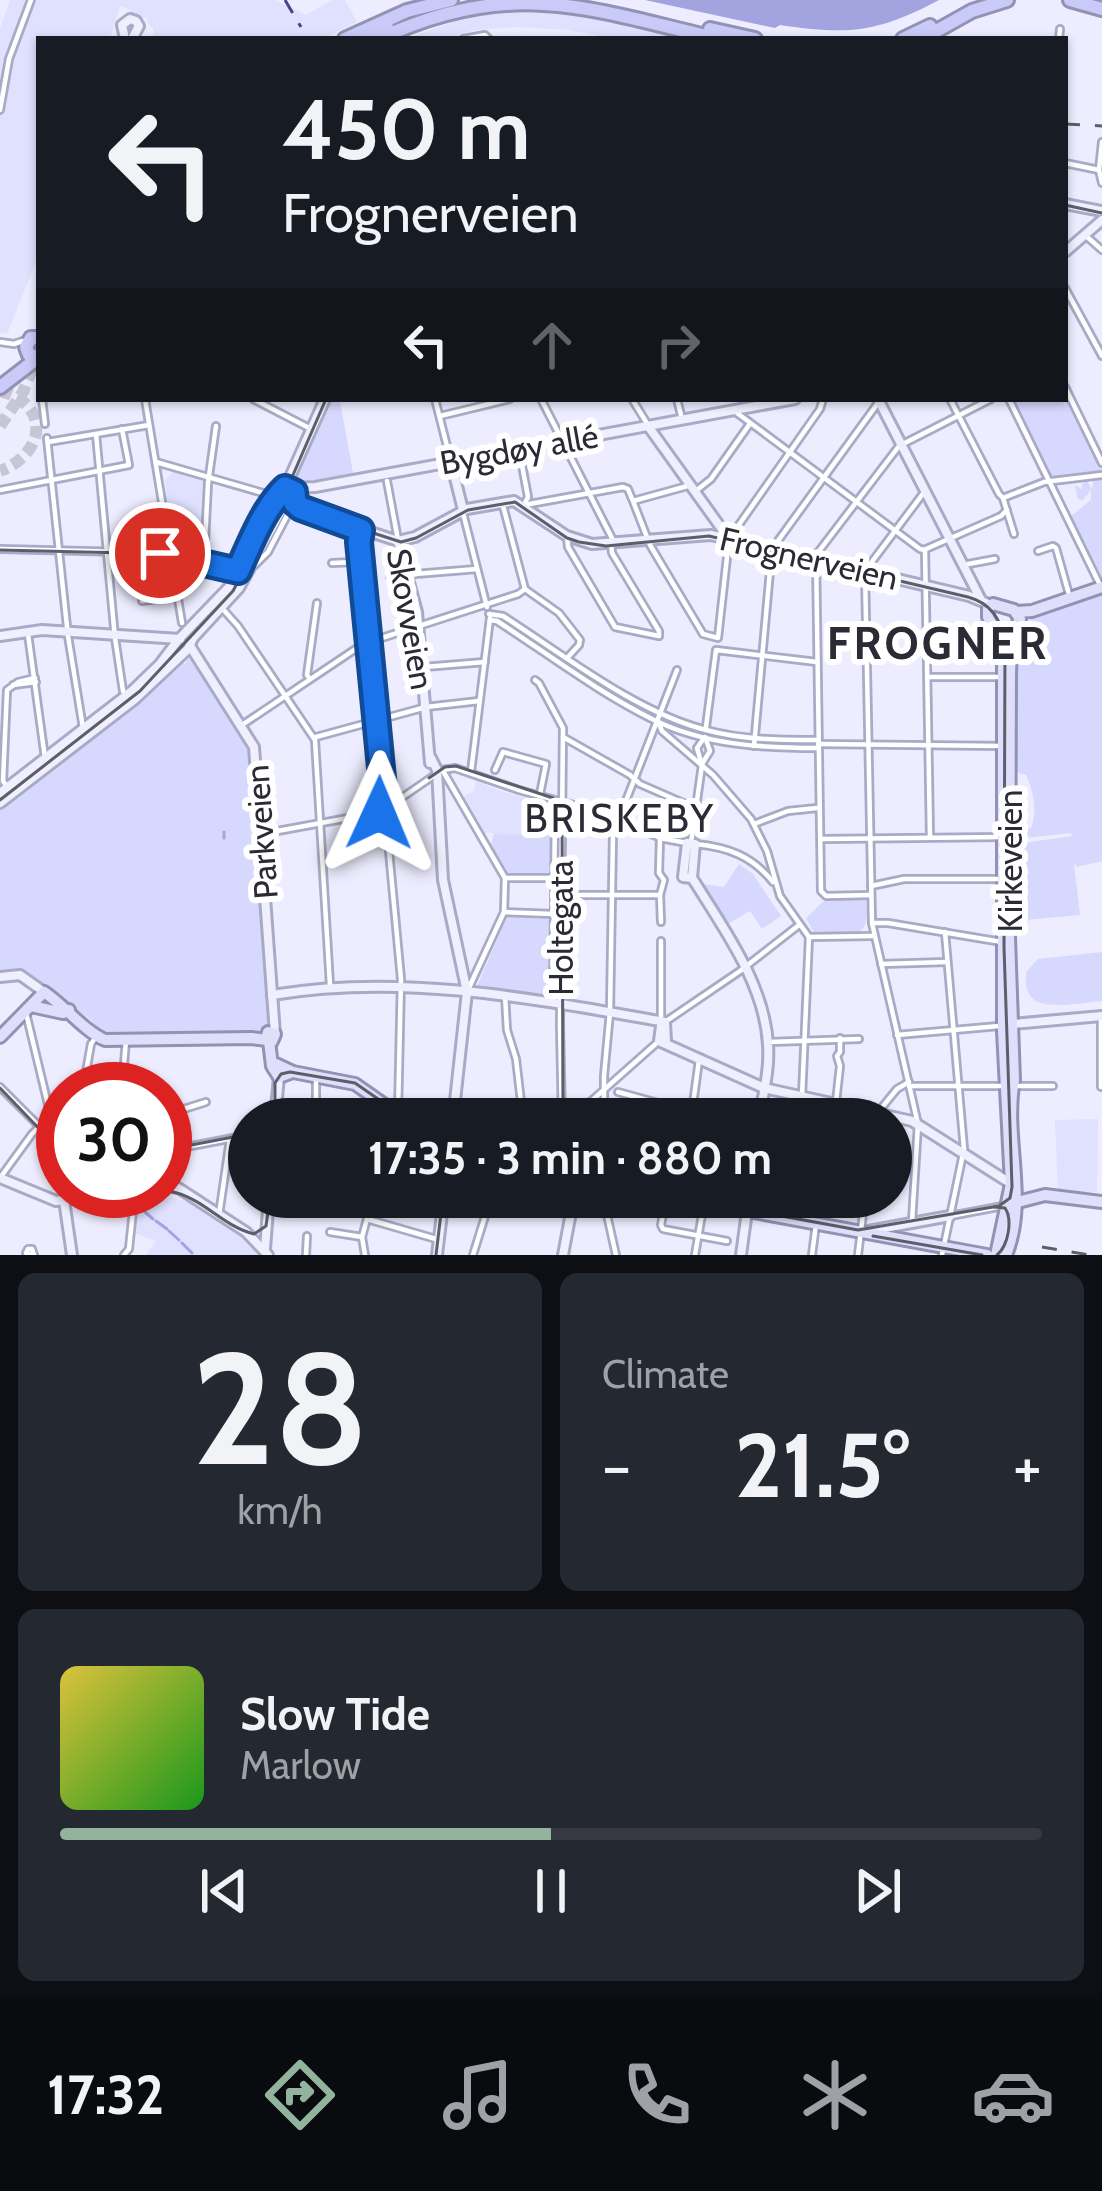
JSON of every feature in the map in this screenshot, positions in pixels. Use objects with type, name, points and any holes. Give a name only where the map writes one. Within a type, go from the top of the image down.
[{"type":"highway","points":[[352,36],[406,11],[451,0]]},
{"type":"highway","points":[[368,36],[426,12],[485,0]]},
{"type":"highway","points":[[576,0],[741,36]]},
{"type":"highway","points":[[909,36],[978,0]]},
{"type":"highway","points":[[927,36],[972,11],[1007,0]]},
{"type":"highway","points":[[1070,0],[1101,3]]},
{"type":"highway","points":[[386,36],[435,16],[528,3],[559,5],[706,36]]},
{"type":"highway","points":[[405,36],[472,9]]},
{"type":"highway","points":[[0,386],[21,367],[32,345]]},
{"type":"main road","points":[[982,600],[991,624],[1006,639],[1018,615],[1102,587]]},
{"type":"main road","points":[[982,600],[1018,615]]},
{"type":"main road","name":"Kirkeveien","points":[[998,1255],[1024,1200],[1014,1185],[1002,942],[1006,639]]},
{"type":"main road","name":"Kirkeveien","points":[[1006,639],[1008,1025]]},
{"type":"main road","points":[[0,1037],[44,992],[105,1040],[271,1034]]},
{"type":"main road","points":[[28,1009],[69,1010]]},
{"type":"main road","name":"Parkveien","points":[[271,1034],[277,1071]]},
{"type":"main road","points":[[277,1071],[355,1084],[374,1098]]},
{"type":"main road","points":[[1014,1185],[1024,1200]]},
{"type":"main road","points":[[1024,1200],[1098,1206]]},
{"type":"main road","points":[[784,1218],[943,1251],[998,1255],[1024,1200]]},
{"type":"street","points":[[0,110],[9,58],[31,0]]},
{"type":"street","points":[[1059,36],[1060,28]]},
{"type":"street","points":[[1102,142],[1102,183]]},
{"type":"street","points":[[1068,164],[1099,170]]},
{"type":"street","points":[[1068,205],[1102,216],[1068,249]]},
{"type":"street","points":[[1085,235],[1102,250]]},
{"type":"street","points":[[1068,294],[1102,356]]},
{"type":"street","points":[[0,342],[32,345]]},
{"type":"street","points":[[1068,393],[1102,463]]},
{"type":"street","points":[[42,402],[45,424]]},
{"type":"street","points":[[145,402],[182,623]]},
{"type":"street","points":[[259,402],[312,430]]},
{"type":"street","points":[[3,786],[126,696],[237,591],[289,500],[324,402]]},
{"type":"street","points":[[436,402],[490,617],[471,772]]},
{"type":"street","points":[[476,402],[478,407]]},
{"type":"street","points":[[440,416],[498,402]]},
{"type":"street","points":[[544,402],[590,492],[613,544],[612,554],[659,636],[615,627],[568,547],[567,536]]},
{"type":"street","points":[[634,402],[729,539]]},
{"type":"street","points":[[678,402],[682,419]]},
{"type":"street","name":"Bygdøy allé","points":[[289,500],[315,487],[736,410],[758,402]]},
{"type":"street","points":[[524,505],[628,489],[647,540],[704,634],[718,638],[729,539],[822,402]]},
{"type":"street","points":[[755,742],[772,549],[878,402]]},
{"type":"street","points":[[880,402],[982,600]]},
{"type":"street","points":[[952,402],[1003,498],[1014,534]]},
{"type":"street","points":[[871,895],[822,893],[816,560],[901,444],[985,402]]},
{"type":"street","points":[[1010,402],[1102,587]]},
{"type":"street","points":[[736,410],[925,550]]},
{"type":"street","points":[[633,501],[694,488],[711,479],[749,424]]},
{"type":"street","points":[[83,728],[47,440],[149,425]]},
{"type":"street","points":[[204,561],[216,426]]},
{"type":"street","points":[[0,490],[129,465],[122,429]]},
{"type":"street","points":[[96,434],[115,635],[126,696]]},
{"type":"street","points":[[519,449],[528,497],[524,505]]},
{"type":"street","points":[[156,462],[289,500],[398,541]]},
{"type":"street","points":[[1003,498],[1050,482],[1102,475]]},
{"type":"street","name":"Skovveien","points":[[387,481],[418,627],[431,758],[505,878]]},
{"type":"street","points":[[912,1223],[918,1124],[872,923],[865,571],[925,491]]},
{"type":"street","points":[[0,803],[135,699],[229,587],[289,500]]},
{"type":"street","name":"Frognerveien","points":[[398,541],[463,511],[514,501],[567,536],[592,544],[702,534],[982,600]]},
{"type":"street","points":[[502,502],[525,589],[562,615],[580,640],[566,661]]},
{"type":"street","points":[[925,550],[1007,510]]},
{"type":"street","points":[[332,563],[355,562],[358,529]]},
{"type":"street","points":[[358,529],[401,987],[400,1098]]},
{"type":"street","points":[[1038,551],[1055,547],[1070,598]]},
{"type":"street","points":[[0,549],[171,554],[238,571]]},
{"type":"street","points":[[925,550],[930,837]]},
{"type":"street","points":[[963,565],[995,560]]},
{"type":"street","points":[[390,576],[477,569]]},
{"type":"street","points":[[242,725],[369,641],[525,589]]},
{"type":"street","points":[[142,602],[178,596]]},
{"type":"street","points":[[310,679],[317,603]]},
{"type":"street","points":[[221,608],[314,738],[330,988]]},
{"type":"street","points":[[490,617],[503,616],[657,722],[755,742],[1003,746]]},
{"type":"street","points":[[27,631],[46,758]]},
{"type":"street","points":[[1,635],[68,632],[184,644]]},
{"type":"street","name":"Parkveien","points":[[184,644],[254,747],[271,1034]]},
{"type":"street","points":[[562,896],[660,895],[677,878],[691,843],[702,765],[698,748],[705,734],[716,650],[817,662]]},
{"type":"street","points":[[566,661],[705,734],[710,752],[702,765]]},
{"type":"street","points":[[422,667],[484,662]]},
{"type":"street","points":[[604,1098],[613,834],[677,670]]},
{"type":"street","points":[[928,677],[1003,677]]},
{"type":"street","points":[[535,680],[568,740],[635,780],[696,808]]},
{"type":"street","points":[[3,786],[7,690],[36,681]]},
{"type":"street","points":[[314,738],[426,707],[479,701]]},
{"type":"street","points":[[657,722],[739,803],[754,824],[777,887]]},
{"type":"street","name":"Holtegata","points":[[557,1002],[568,740]]},
{"type":"street","points":[[493,776],[502,752],[546,764],[540,796]]},
{"type":"street","points":[[261,834],[385,810],[439,772],[455,768],[620,818],[659,838],[727,849],[761,867],[809,937],[802,1096]]},
{"type":"street","points":[[439,772],[442,880],[467,992]]},
{"type":"street","points":[[754,824],[788,811],[819,808]]},
{"type":"street","name":"Holtegata","points":[[555,809],[561,1098]]},
{"type":"street","points":[[821,838],[1003,837]]},
{"type":"street","points":[[659,838],[659,873],[677,878],[746,966],[768,1042],[762,1098]]},
{"type":"street","points":[[761,867],[770,860]]},
{"type":"street","points":[[455,1098],[467,992],[504,912],[505,878]]},
{"type":"street","name":"Holtegata","points":[[505,878],[555,878]]},
{"type":"street","points":[[871,886],[908,879],[1003,879]]},
{"type":"street","points":[[660,895],[661,922]]},
{"type":"street","name":"Holtegata","points":[[504,912],[555,914]]},
{"type":"street","points":[[872,923],[1002,942]]},
{"type":"street","points":[[272,995],[401,987],[506,994],[663,1022],[799,925]]},
{"type":"street","points":[[943,1251],[963,1154],[945,932]]},
{"type":"street","points":[[809,937],[873,936]]},
{"type":"street","points":[[593,1098],[662,1042],[661,940]]},
{"type":"street","points":[[880,964],[947,962]]},
{"type":"street","points":[[0,976],[20,975],[44,992]]},
{"type":"street","points":[[506,994],[507,1030],[521,1098]]},
{"type":"street","points":[[28,1009],[39,1062]]},
{"type":"street","points":[[897,1035],[1101,1016],[1101,1087]]},
{"type":"street","points":[[88,1062],[96,1036]]},
{"type":"street","points":[[834,1098],[840,1082],[840,1038]]},
{"type":"street","points":[[768,1042],[859,1039]]},
{"type":"street","points":[[125,1062],[127,1040]]},
{"type":"street","points":[[662,1042],[764,1088],[811,1098]]},
{"type":"street","points":[[694,1098],[699,1060]]},
{"type":"street","name":"Parkveien","points":[[276,1098],[277,1071]]},
{"type":"street","points":[[316,1077],[316,1098]]},
{"type":"street","points":[[890,1098],[909,1084],[1054,1086]]},
{"type":"street","points":[[0,1087],[36,1123]]},
{"type":"street","points":[[618,1092],[638,1098]]},
{"type":"street","points":[[192,1106],[206,1102]]},
{"type":"street","points":[[912,1123],[1014,1185]]},
{"type":"street","points":[[36,1130],[0,1178],[36,1193]]},
{"type":"street","points":[[192,1146],[228,1139]]},
{"type":"street","points":[[219,1215],[228,1153]]},
{"type":"street","points":[[192,1198],[246,1232],[266,1253]]},
{"type":"street","points":[[861,1232],[1024,1200]]},
{"type":"street","points":[[67,1218],[72,1255]]},
{"type":"street","points":[[129,1218],[126,1252],[138,1255]]},
{"type":"street","points":[[266,1253],[267,1218]]},
{"type":"street","points":[[437,1255],[442,1218]]},
{"type":"street","points":[[475,1254],[484,1218]]},
{"type":"street","points":[[563,1255],[570,1218]]},
{"type":"street","points":[[608,1218],[616,1255]]},
{"type":"street","points":[[666,1218],[662,1227],[727,1241]]},
{"type":"street","points":[[695,1255],[701,1218]]},
{"type":"street","points":[[741,1255],[746,1218]]},
{"type":"street","points":[[858,1255],[863,1218]]},
{"type":"street","points":[[365,1255],[362,1237],[367,1219],[439,1240]]},
{"type":"street","points":[[246,1232],[258,1232],[267,1223]]},
{"type":"street","points":[[812,1255],[816,1224]]},
{"type":"street","points":[[330,1232],[362,1237]]},
{"type":"street","points":[[306,1255],[307,1236]]},
{"type":"shaded area","points":[[10,0],[275,0],[306,15],[332,0],[345,0],[357,22],[328,36],[150,36],[153,28],[147,18],[129,16],[131,10],[120,6],[111,36],[36,36],[36,262],[7,334],[0,333],[0,29]]},
{"type":"shaded area","points":[[523,10],[570,13],[676,36],[599,36],[518,27],[414,36],[463,18]]},
{"type":"shaded area","points":[[1068,401],[1102,470],[1052,478],[1014,402]]},
{"type":"shaded area","points":[[327,402],[340,402],[353,473],[302,482],[295,471]]},
{"type":"shaded area","points":[[173,472],[204,482],[200,538],[187,538],[185,552],[175,550],[167,503],[165,481]]},
{"type":"shaded area","points":[[1102,479],[1102,577],[1071,516],[1091,500],[1091,490],[1083,500],[1078,499],[1075,485],[1082,489],[1087,481],[1092,489],[1093,480]]},
{"type":"shaded area","points":[[1102,591],[1102,861],[1077,867],[1074,863],[1080,915],[1025,920],[1016,844],[1072,836],[1015,839],[1015,830],[1031,828],[1034,808],[1026,775],[1013,771],[1018,635],[1033,617]]},
{"type":"shaded area","points":[[189,658],[251,750],[271,1022],[258,1034],[104,1036],[90,1019],[23,971],[0,972],[0,809],[135,704],[178,660],[184,665]]},
{"type":"shaded area","points":[[476,781],[551,805],[552,836],[484,835],[463,797],[474,791]]},
{"type":"shaded area","points":[[494,834],[553,836],[553,876],[508,875],[491,845]]},
{"type":"shaded area","points":[[739,864],[753,874],[781,916],[762,929],[750,911],[726,925],[703,884],[724,887]]},
{"type":"shaded area","points":[[827,898],[866,899],[862,930],[814,933],[806,918]]},
{"type":"shaded area","points":[[507,917],[548,919],[552,926],[551,996],[477,986]]},
{"type":"shaded area","points":[[1102,952],[1102,1001],[1050,1005],[1031,996],[1027,971],[1038,959]]},
{"type":"shaded area","points":[[1098,1119],[1097,1192],[1058,1192],[1055,1120]]},
{"type":"shaded area","points":[[192,1203],[239,1232],[263,1255],[146,1255],[156,1241],[134,1233],[136,1218],[192,1218]]},
{"type":"water","points":[[645,0],[939,0],[880,25],[825,30],[775,28]]},
{"type":"waterway","points":[[224,832],[224,838]]},
{"type":"waterway","points":[[156,1221],[167,1229]]},
{"type":"waterway","points":[[169,1231],[179,1240]]},
{"type":"waterway","points":[[182,1243],[192,1253]]},
{"type":"ferry route","points":[[285,0],[301,27]]},
{"type":"tunnel","points":[[0,426],[23,392],[36,359]]},
{"type":"tunnel","points":[[0,391],[28,407],[36,430],[26,453],[0,471]]},
{"type":"tram line","points":[[1068,206],[1102,213]]},
{"type":"tram line","points":[[0,800],[140,691],[233,591],[283,498],[325,402]]},
{"type":"tram line","points":[[274,514],[290,506],[401,542],[468,510],[515,502],[579,542],[606,546],[709,536],[968,597],[988,607],[997,618],[1005,640],[1004,947],[1010,1198],[999,1206],[858,1230],[793,1218]]},
{"type":"tram line","points":[[0,550],[170,554],[236,570],[249,562]]},
{"type":"tram line","points":[[429,778],[456,766],[553,798],[562,806],[563,1098]]},
{"type":"tram line","points":[[275,1098],[275,1083],[281,1074],[290,1072],[355,1083],[377,1098]]},
{"type":"tram line","points":[[0,1088],[50,1140],[60,1192],[70,1202],[164,1191],[197,1202],[254,1234],[266,1226],[267,1218]]},
{"type":"tram line","points":[[192,1145],[228,1138]]},
{"type":"tram line","points":[[994,1207],[1005,1208],[1009,1219],[997,1255]]},
{"type":"tram line","points":[[436,1255],[440,1218]]},
{"type":"tram line","points":[[873,1236],[982,1255]]},
{"type":"railway","points":[[1068,124],[1102,126]]},
{"type":"railway","points":[[1042,1247],[1090,1255]]},
{"type":"district","name":"FROGNER","points":[[938,643]]},
{"type":"district","name":"BRISKEBY","points":[[620,818]]},
{"type":"route","points":[[160,553],[238,571],[269,508],[285,488],[294,492],[301,508],[361,530],[385,809],[379,813]]}]
